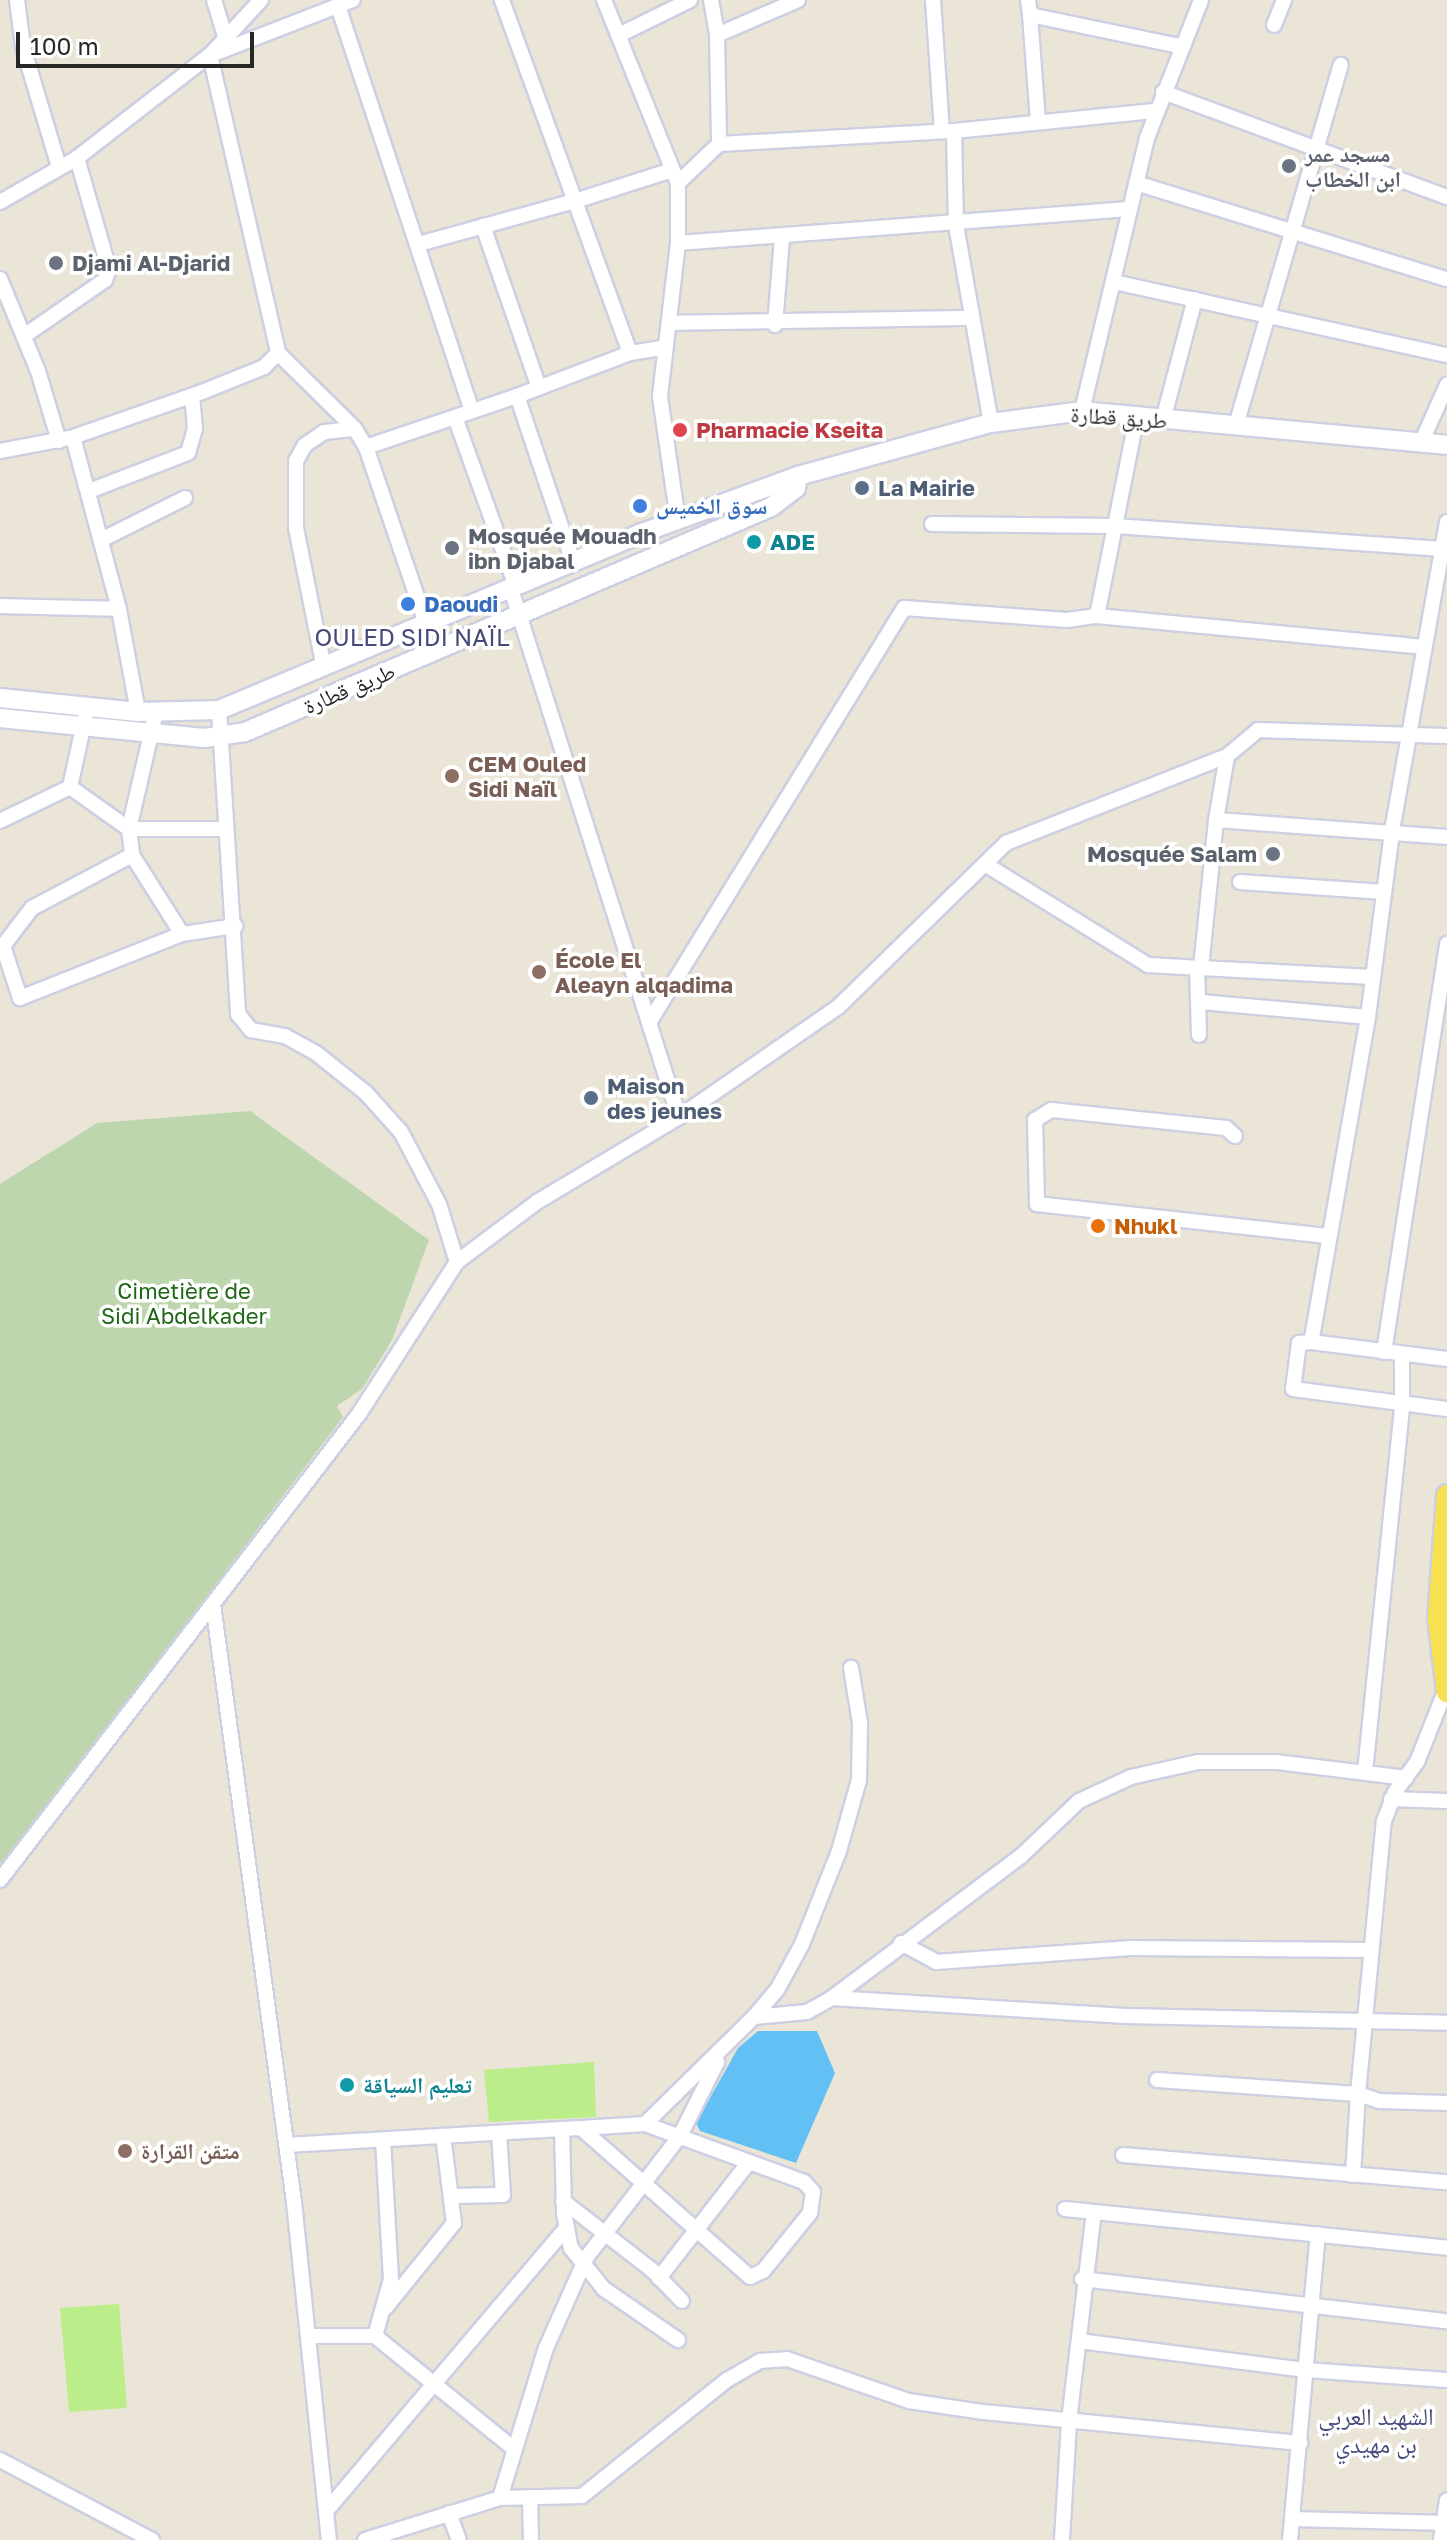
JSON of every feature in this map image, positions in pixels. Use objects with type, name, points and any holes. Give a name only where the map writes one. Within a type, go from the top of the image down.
[{"type":"main road","name":"طريق قطارة","points":[[0,698],[147,712],[219,710],[678,520],[798,476],[991,423],[1082,411],[1136,420],[1237,422],[1447,445]]},
{"type":"main road","name":"طريق قطارة","points":[[0,718],[150,733],[221,735],[245,732],[771,507],[796,488],[798,476]]},
{"type":"main road","points":[[1447,1495],[1438,1618],[1447,1691]]},
{"type":"street","points":[[17,0],[23,47],[59,167]]},
{"type":"street","points":[[214,0],[225,35]]},
{"type":"street","points":[[0,202],[77,158],[210,55],[225,35],[261,0]]},
{"type":"street","points":[[210,55],[353,0]]},
{"type":"street","points":[[502,0],[630,353]]},
{"type":"street","points":[[604,0],[675,176],[678,243],[661,419],[678,520]]},
{"type":"street","points":[[619,35],[690,0]]},
{"type":"street","points":[[711,0],[717,35],[719,144]]},
{"type":"street","points":[[717,35],[798,0]]},
{"type":"street","points":[[933,0],[956,225],[970,318],[991,423]]},
{"type":"street","points":[[1082,411],[1129,209],[1156,111],[1201,0]]},
{"type":"street","points":[[1274,25],[1284,0]]},
{"type":"street","points":[[338,6],[472,410]]},
{"type":"street","points":[[1038,122],[1029,8],[1180,46]]},
{"type":"street","points":[[210,55],[278,353],[355,429],[366,447],[427,626]]},
{"type":"street","points":[[1237,422],[1321,146],[1341,65]]},
{"type":"street","points":[[1163,92],[1321,146],[1447,197]]},
{"type":"street","points":[[419,244],[675,176],[719,144],[948,131],[1156,111]]},
{"type":"street","points":[[24,336],[105,280],[109,269],[77,158]]},
{"type":"street","points":[[1136,183],[1296,228],[1447,279]]},
{"type":"street","points":[[678,243],[956,225],[1129,209]]},
{"type":"street","points":[[483,226],[539,388]]},
{"type":"street","points":[[775,325],[782,238]]},
{"type":"street","points":[[0,279],[4,298],[24,336],[89,491],[150,733],[129,829],[132,855],[182,934]]},
{"type":"street","points":[[1114,282],[1272,314],[1447,355]]},
{"type":"street","points":[[1163,420],[1195,299]]},
{"type":"street","points":[[670,323],[775,325],[970,318]]},
{"type":"street","points":[[366,447],[517,396],[630,353],[666,347]]},
{"type":"street","points":[[0,451],[66,439],[192,396],[264,367],[278,353]]},
{"type":"street","points":[[1421,443],[1447,385]]},
{"type":"street","points":[[89,491],[188,453],[195,429],[192,396]]},
{"type":"street","points":[[517,396],[573,562]]},
{"type":"street","points":[[455,417],[514,587],[517,614],[679,1117]]},
{"type":"street","points":[[1097,616],[1136,420]]},
{"type":"street","points":[[324,668],[296,528],[296,461],[305,445],[324,432],[355,429]]},
{"type":"street","points":[[101,540],[185,498]]},
{"type":"street","points":[[1311,1342],[1368,1017],[1392,832],[1447,522]]},
{"type":"street","points":[[932,524],[1115,526],[1442,549]]},
{"type":"street","points":[[0,606],[119,609]]},
{"type":"street","points":[[650,1021],[904,608],[1067,620],[1097,616],[1424,647]]},
{"type":"street","points":[[70,787],[88,704]]},
{"type":"street","points":[[219,710],[235,926],[238,1014],[251,1030],[285,1036],[316,1053],[375,1102],[401,1132],[439,1204],[457,1262]]},
{"type":"street","points":[[0,1880],[359,1414],[457,1262],[537,1202],[679,1117],[838,1007],[1006,843],[1227,756],[1258,730],[1447,736]]},
{"type":"street","points":[[1199,1035],[1199,968],[1216,820],[1227,756]]},
{"type":"street","points":[[70,787],[129,829],[226,829]]},
{"type":"street","points":[[0,821],[70,787]]},
{"type":"street","points":[[1216,820],[1447,837]]},
{"type":"street","points":[[132,855],[32,908],[2,948],[20,998],[62,986],[182,934],[235,926]]},
{"type":"street","points":[[985,864],[1148,965],[1373,977]]},
{"type":"street","points":[[1240,882],[1384,892]]},
{"type":"street","points":[[1384,1352],[1447,944]]},
{"type":"street","points":[[1201,1002],[1368,1017]]},
{"type":"street","points":[[1235,1136],[1226,1128],[1051,1110],[1035,1120],[1037,1204],[1329,1236]]},
{"type":"street","points":[[1447,1359],[1299,1343],[1293,1389],[1402,1406],[1447,1409]]},
{"type":"street","points":[[1365,1772],[1402,1406],[1402,1354]]},
{"type":"street","points":[[213,1604],[286,2145],[329,2540]]},
{"type":"street","points":[[645,2124],[722,2052],[754,2017],[777,1990],[802,1944],[859,1780],[860,1723],[851,1668]]},
{"type":"street","points":[[1353,2175],[1369,1950],[1391,1799],[1406,1778],[1447,1691]]},
{"type":"street","points":[[754,2017],[807,2012],[832,1998],[901,1943],[1020,1857],[1079,1801],[1131,1777],[1198,1762],[1276,1762],[1406,1778]]},
{"type":"street","points":[[1391,1799],[1447,1801]]},
{"type":"street","points":[[901,1943],[936,1962],[1130,1948],[1369,1950]]},
{"type":"street","points":[[832,1998],[1125,2016],[1447,2023]]},
{"type":"street","points":[[500,2498],[546,2348],[582,2265],[680,2136],[722,2052]]},
{"type":"street","points":[[1157,2080],[1358,2094],[1380,2101],[1447,2103]]},
{"type":"street","points":[[286,2145],[645,2124],[804,2182],[813,2192],[810,2213],[756,2276],[742,2272],[693,2232],[581,2128]]},
{"type":"street","points":[[562,2129],[563,2201],[567,2227],[582,2265],[604,2289],[678,2340]]},
{"type":"street","points":[[451,2196],[503,2195],[499,2133]]},
{"type":"street","points":[[386,2307],[454,2223],[443,2136]]},
{"type":"street","points":[[375,2336],[386,2307],[390,2237],[383,2140]]},
{"type":"street","points":[[1123,2155],[1447,2182]]},
{"type":"street","points":[[659,2278],[749,2162]]},
{"type":"street","points":[[563,2201],[605,2232],[682,2301]]},
{"type":"street","points":[[1065,2209],[1447,2248]]},
{"type":"street","points":[[1062,2540],[1069,2421],[1094,2212]]},
{"type":"street","points":[[327,2510],[567,2227]]},
{"type":"street","points":[[1290,2540],[1318,2234]]},
{"type":"street","points":[[1084,2279],[1447,2321]]},
{"type":"street","points":[[308,2336],[375,2336],[514,2449]]},
{"type":"street","points":[[1079,2341],[1306,2370],[1447,2380]]},
{"type":"street","points":[[365,2540],[500,2498],[582,2496],[727,2380],[760,2361],[798,2362],[909,2401],[1069,2421],[1300,2443]]},
{"type":"street","points":[[0,2460],[152,2540]]},
{"type":"street","points":[[530,2497],[531,2540]]},
{"type":"street","points":[[1441,2540],[1447,2500]]},
{"type":"street","points":[[449,2513],[459,2540]]},
{"type":"street","points":[[1292,2519],[1445,2522]]},
{"type":"green space","name":"Cimetière de Sidi Abdelkader","points":[[250,1111],[429,1240],[392,1340],[362,1389],[337,1406],[343,1417],[0,1867],[0,1184],[97,1123]]},
{"type":"green space","points":[[594,2062],[596,2117],[489,2122],[484,2070]]},
{"type":"green space","points":[[119,2304],[127,2408],[69,2412],[60,2308]]},
{"type":"water","points":[[758,2031],[817,2031],[835,2073],[796,2163],[700,2131],[696,2123],[738,2048]]},
{"type":"place","name":"مسجد عمر ابن الخطاب","points":[[1289,166]]},
{"type":"place","name":"Djami Al-Djarid","points":[[56,263]]},
{"type":"place","name":"Pharmacie Kseita","points":[[680,430]]},
{"type":"place","name":"La Mairie","points":[[862,488]]},
{"type":"place","name":"سوق الخميس","points":[[640,506]]},
{"type":"place","name":"ADE","points":[[754,542]]},
{"type":"place","name":"Mosquée Mouadh ibn Djabal","points":[[452,548]]},
{"type":"place","name":"Daoudi","points":[[408,604]]},
{"type":"place","name":"CEM Ouled Sidi Naïl","points":[[452,776]]},
{"type":"place","name":"Mosquée Salam","points":[[1273,854]]},
{"type":"place","name":"École El Aleayn alqadima","points":[[539,972]]},
{"type":"place","name":"Maison des jeunes","points":[[591,1098]]},
{"type":"place","name":"Nhukl","points":[[1098,1226]]},
{"type":"place","name":"تعليم السياقة","points":[[347,2085]]},
{"type":"place","name":"متقن القرارة","points":[[125,2151]]},
{"type":"district","name":"OULED SIDI NAÏL","points":[[412,637]]},
{"type":"district","name":"الشهيد العربي بن مهيدي","points":[[1376,2430]]}]
